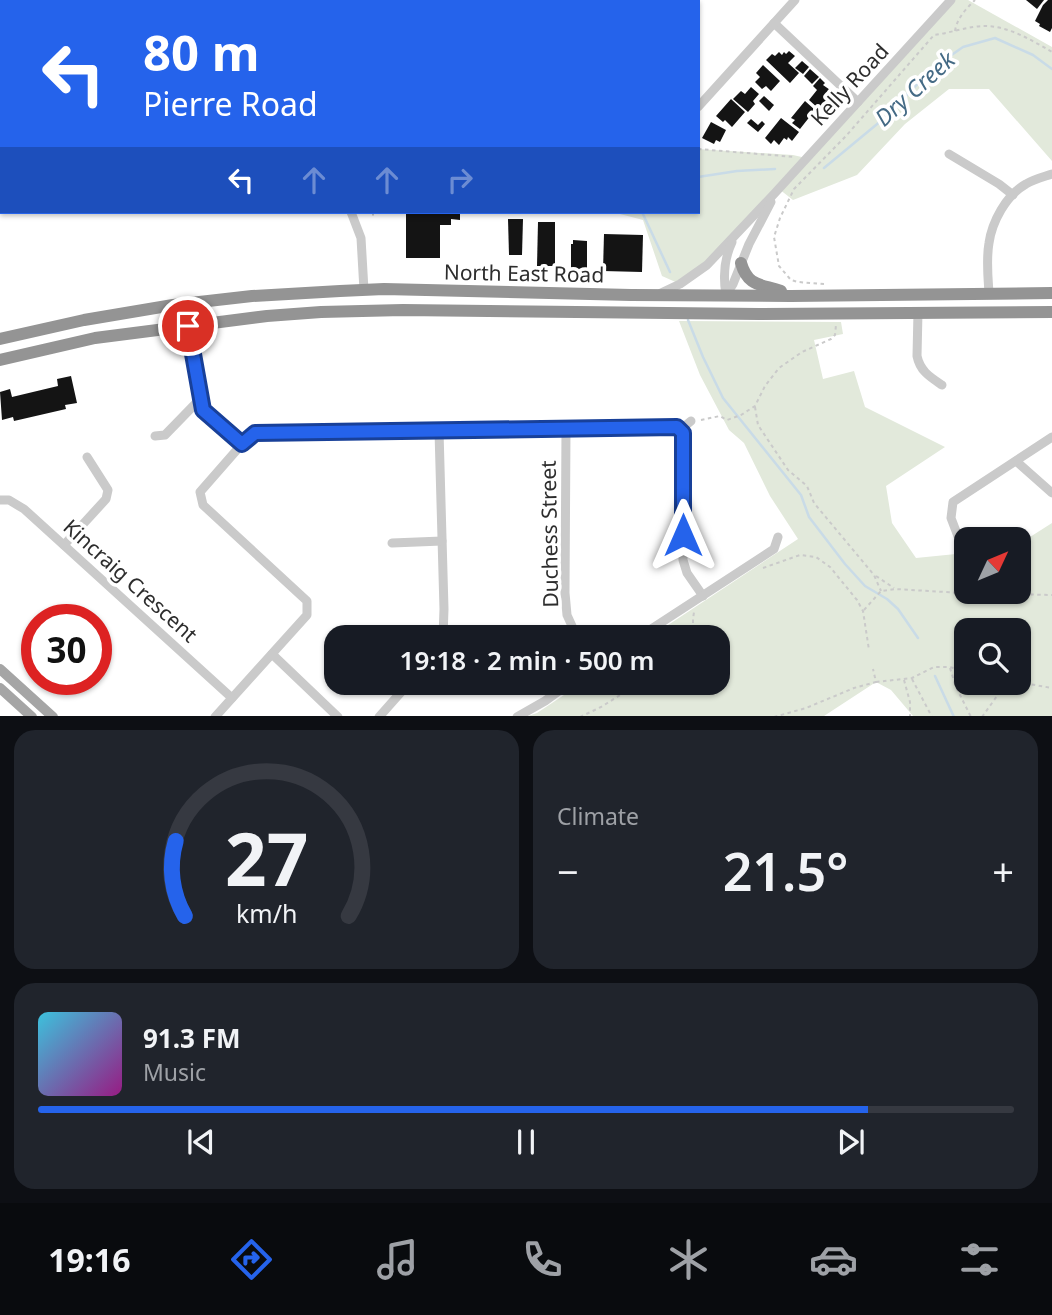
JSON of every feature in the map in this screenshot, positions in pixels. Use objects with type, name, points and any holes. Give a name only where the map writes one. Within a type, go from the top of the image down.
[{"type":"highway","points":[[741,264],[744,273],[753,283],[791,296]]},
{"type":"highway","points":[[345,311],[365,290],[372,302],[386,310]]},
{"type":"highway","name":"North East Road","points":[[0,339],[84,320],[173,305],[252,296],[365,290],[791,296],[1052,293]]},
{"type":"highway","points":[[970,312],[984,301],[989,293],[998,306],[1008,312]]},
{"type":"highway","points":[[699,313],[726,295],[736,304],[758,314]]},
{"type":"highway","name":"North East Road","points":[[0,360],[95,338],[267,316],[345,311],[758,314],[1052,312]]},
{"type":"highway","points":[[0,339],[14,349],[29,353]]},
{"type":"main road","points":[[0,669],[53,716]]},
{"type":"main road","points":[[0,688],[32,716]]},
{"type":"street","points":[[700,105],[795,0]]},
{"type":"street","name":"Kelly Road","points":[[657,294],[697,273],[774,194],[951,0]]},
{"type":"street","points":[[774,23],[858,102]]},
{"type":"street","points":[[949,154],[1013,195]]},
{"type":"street","points":[[989,293],[989,242],[1001,211],[1026,184],[1052,174]]},
{"type":"street","name":"Kelly Road","points":[[726,295],[774,194]]},
{"type":"street","points":[[352,214],[361,238],[365,290]]},
{"type":"street","name":"Kelly Road","points":[[726,295],[725,264],[737,232]]},
{"type":"street","points":[[918,312],[918,362],[926,374],[942,385]]},
{"type":"street","points":[[188,326],[203,410],[242,444]]},
{"type":"street","points":[[155,436],[165,435],[201,398]]},
{"type":"street","points":[[680,430],[691,421]]},
{"type":"street","points":[[215,716],[307,615],[307,601],[203,505],[200,492],[255,433],[677,427],[683,433],[683,561],[687,573],[703,596]]},
{"type":"street","name":"Duchess Street","points":[[566,429],[565,593],[567,615],[572,625]]},
{"type":"street","points":[[439,430],[443,625]]},
{"type":"street","points":[[954,527],[951,518],[953,502],[1052,437]]},
{"type":"street","points":[[64,545],[106,499],[108,490],[87,457]]},
{"type":"street","points":[[1016,461],[1052,493]]},
{"type":"street","name":"Kincraig Crescent","points":[[0,500],[9,499],[24,509],[232,698]]},
{"type":"street","points":[[658,625],[774,549],[778,537]]},
{"type":"street","points":[[392,543],[442,541]]},
{"type":"street","points":[[272,654],[338,716]]},
{"type":"street","points":[[379,716],[398,695]]},
{"type":"street","points":[[517,716],[553,695]]},
{"type":"path","points":[[955,32],[961,15],[975,0]]},
{"type":"path","points":[[834,285],[791,280],[779,266],[774,237],[780,218],[794,189],[846,136],[934,35],[981,26],[1003,29],[1052,52]]},
{"type":"path","points":[[700,149],[793,156],[802,163]]},
{"type":"path","points":[[691,421],[696,423],[702,419],[720,416],[727,421],[755,406],[765,386],[779,368],[802,352],[835,335],[836,321]]},
{"type":"path","points":[[755,406],[758,425],[788,470],[807,486],[814,503],[874,575],[881,591]]},
{"type":"path","points":[[760,569],[800,555],[816,557],[830,567],[863,611],[869,650]]},
{"type":"path","points":[[874,575],[895,589]]},
{"type":"path","points":[[863,611],[881,591],[895,589],[1052,595]]},
{"type":"path","points":[[693,625],[695,611]]},
{"type":"path","points":[[774,716],[806,708],[876,682],[912,678],[934,667],[954,668]]},
{"type":"path","points":[[949,667],[971,716]]},
{"type":"path","points":[[873,669],[876,682]]},
{"type":"path","points":[[912,678],[932,716]]},
{"type":"path","points":[[904,679],[910,702],[910,716]]},
{"type":"path","points":[[1031,684],[1052,688]]},
{"type":"path","points":[[580,716],[620,695]]},
{"type":"path","points":[[982,716],[997,695]]},
{"type":"shaded area","points":[[951,0],[968,0],[1052,47],[1052,161],[989,89],[949,89],[905,124],[857,175],[793,200],[779,189],[738,232],[680,284],[662,276],[643,220],[620,214],[700,214],[700,149],[806,158]]},
{"type":"shaded area","points":[[679,321],[841,322],[843,334],[814,340],[823,379],[854,371],[865,407],[945,447],[886,486],[892,523],[916,558],[954,554],[954,604],[1031,604],[1031,536],[1052,523],[1052,716],[913,716],[891,690],[876,682],[824,716],[528,716],[564,695],[730,695],[730,625],[668,625],[798,539],[770,496],[744,443],[729,430],[700,375]]},
{"type":"building","points":[[1026,0],[1044,0],[1037,9]]},
{"type":"building","points":[[1048,0],[1052,0],[1050,32],[1035,21]]},
{"type":"building","points":[[789,51],[795,56],[788,63],[799,73],[790,83],[766,60],[772,54],[775,56],[779,52],[782,55]]},
{"type":"building","points":[[802,61],[809,67],[803,74],[795,68]]},
{"type":"building","points":[[763,65],[780,81],[771,91],[766,86],[762,89],[755,82],[760,77],[756,73]]},
{"type":"building","points":[[810,69],[819,77],[812,84],[804,76]]},
{"type":"building","points":[[820,78],[825,83],[823,85],[833,92],[819,109],[809,100],[817,90],[813,86]]},
{"type":"building","points":[[751,87],[759,94],[748,112],[733,99],[741,91],[745,94]]},
{"type":"building","points":[[764,96],[774,105],[769,111],[759,101]]},
{"type":"building","points":[[731,99],[745,112],[732,127],[716,116]]},
{"type":"building","points":[[805,101],[815,110],[800,129],[792,123],[795,120],[791,118]]},
{"type":"building","points":[[781,118],[799,132],[792,141],[788,137],[779,145],[774,140],[771,144],[765,138]]},
{"type":"building","points":[[751,119],[758,125],[762,121],[765,124],[758,132],[747,123]]},
{"type":"building","points":[[711,122],[726,130],[720,142],[716,140],[714,144],[702,138]]},
{"type":"building","points":[[406,214],[460,214],[460,220],[451,219],[451,225],[440,225],[440,258],[406,258]]},
{"type":"building","points":[[508,219],[523,219],[522,255],[509,255]]},
{"type":"building","points":[[538,222],[555,222],[555,266],[537,266]]},
{"type":"building","points":[[604,234],[643,235],[642,272],[603,271]]},
{"type":"building","points":[[573,240],[587,241],[587,270],[571,270]]},
{"type":"building","points":[[71,376],[77,403],[65,405],[66,409],[14,421],[13,417],[2,420],[0,392],[10,389],[12,397],[58,386],[57,379]]},
{"type":"waterway","name":"Dry Creek","points":[[824,168],[882,120],[933,68],[963,47],[995,38],[1033,55],[1052,69]]},
{"type":"waterway","name":"Dry Creek","points":[[700,177],[775,169]]},
{"type":"waterway","points":[[643,214],[670,272]]},
{"type":"waterway","points":[[688,320],[723,398],[801,495],[809,517],[845,564],[865,586],[898,609],[918,638]]},
{"type":"waterway","points":[[935,676],[954,716]]},
{"type":"route","points":[[188,326],[203,410],[242,444],[255,433],[677,427],[683,433],[683,535]]}]
